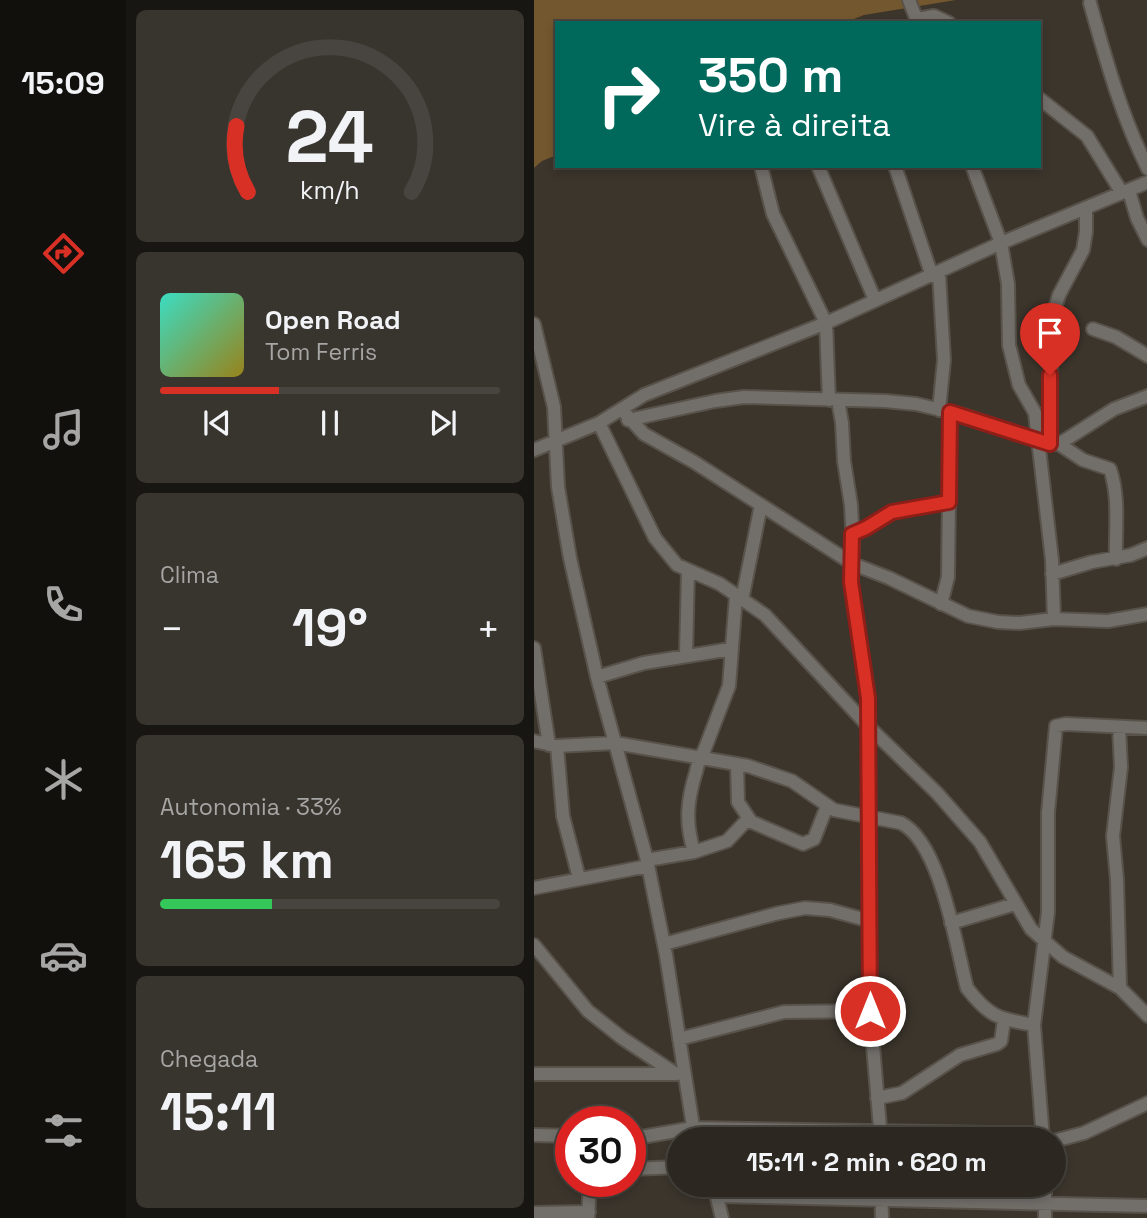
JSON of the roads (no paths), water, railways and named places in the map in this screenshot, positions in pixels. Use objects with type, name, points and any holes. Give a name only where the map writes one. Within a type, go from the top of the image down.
[{"type":"street","points":[[909,0],[917,21],[934,16],[945,21]]},
{"type":"street","points":[[1090,3],[1129,132],[1147,169]]},
{"type":"street","points":[[1041,100],[1086,136],[1125,192],[1147,240]]},
{"type":"street","points":[[762,168],[773,214],[826,323],[833,400],[851,505],[851,582],[868,698],[870,1011],[880,1127]]},
{"type":"street","points":[[819,168],[875,300]]},
{"type":"street","points":[[896,168],[935,274],[944,349],[949,502],[948,577],[941,604]]},
{"type":"street","points":[[973,168],[1001,243],[1008,284],[1009,345],[1019,385],[1049,443]]},
{"type":"street","points":[[625,415],[644,395],[826,323],[1001,243],[1147,182]]},
{"type":"street","points":[[1054,619],[1049,443],[1051,321],[1059,295],[1083,250],[1086,209]]},
{"type":"street","points":[[534,324],[541,384],[556,421],[554,441],[558,487],[570,558],[597,677],[647,863],[664,944],[679,1039],[680,1074],[692,1127]]},
{"type":"street","points":[[1093,329],[1116,337],[1147,356]]},
{"type":"street","points":[[534,450],[625,415],[744,397],[916,404],[1049,443],[1083,460],[1110,469],[1116,486],[1116,559]]},
{"type":"street","points":[[1049,443],[1114,409],[1147,397]]},
{"type":"street","points":[[625,415],[644,434],[694,462],[852,564],[889,578],[968,616],[1020,623],[1054,619],[1108,621],[1147,614]]},
{"type":"street","points":[[599,423],[655,538],[677,565],[704,576],[765,615],[869,727],[937,793],[980,842],[1031,929],[1063,957],[1120,988],[1147,1016]]},
{"type":"street","points":[[852,534],[892,512],[949,502]]},
{"type":"street","points":[[694,852],[687,815],[688,795],[700,756],[729,687],[731,649],[739,598],[761,505]]},
{"type":"street","points":[[1052,573],[1092,562],[1116,559],[1147,548]]},
{"type":"street","points":[[686,655],[688,571]]},
{"type":"street","points":[[534,648],[543,744],[579,878]]},
{"type":"street","points":[[597,677],[644,663],[731,649]]},
{"type":"street","points":[[1045,1127],[1034,1025],[1047,912],[1048,813],[1056,726],[1067,724],[1147,728]]},
{"type":"street","points":[[1119,727],[1121,767],[1113,836],[1120,988]]},
{"type":"street","points":[[543,744],[615,743],[737,764],[792,781],[834,810],[901,823],[908,827],[936,871],[967,988],[989,1011],[1004,1020],[1034,1025]]},
{"type":"street","points":[[737,764],[738,803],[750,820],[803,844],[813,839],[827,806]]},
{"type":"street","points":[[534,888],[694,852],[727,841],[745,821],[750,820]]},
{"type":"street","points":[[951,923],[1015,904]]},
{"type":"street","points":[[664,944],[805,908],[870,921]]},
{"type":"street","points":[[534,945],[588,1011],[622,1038],[680,1074]]},
{"type":"street","points":[[679,1039],[784,1012],[870,1011]]},
{"type":"street","points":[[876,1098],[902,1093],[960,1055],[997,1044],[1001,1041],[1004,1020]]},
{"type":"street","points":[[534,1074],[680,1074]]},
{"type":"street","points":[[1066,1135],[1084,1133],[1147,1102]]},
{"type":"street","points":[[534,1135],[555,1136]]},
{"type":"street","points":[[646,1138],[667,1136]]},
{"type":"street","points":[[646,1168],[667,1167]]},
{"type":"street","points":[[534,1213],[589,1215],[590,1197]]},
{"type":"street","points":[[718,1197],[722,1218]]},
{"type":"street","points":[[844,1197],[1147,1206]]},
{"type":"street","points":[[1044,1218],[1045,1197]]},
{"type":"street","points":[[881,1199],[882,1218]]}]
